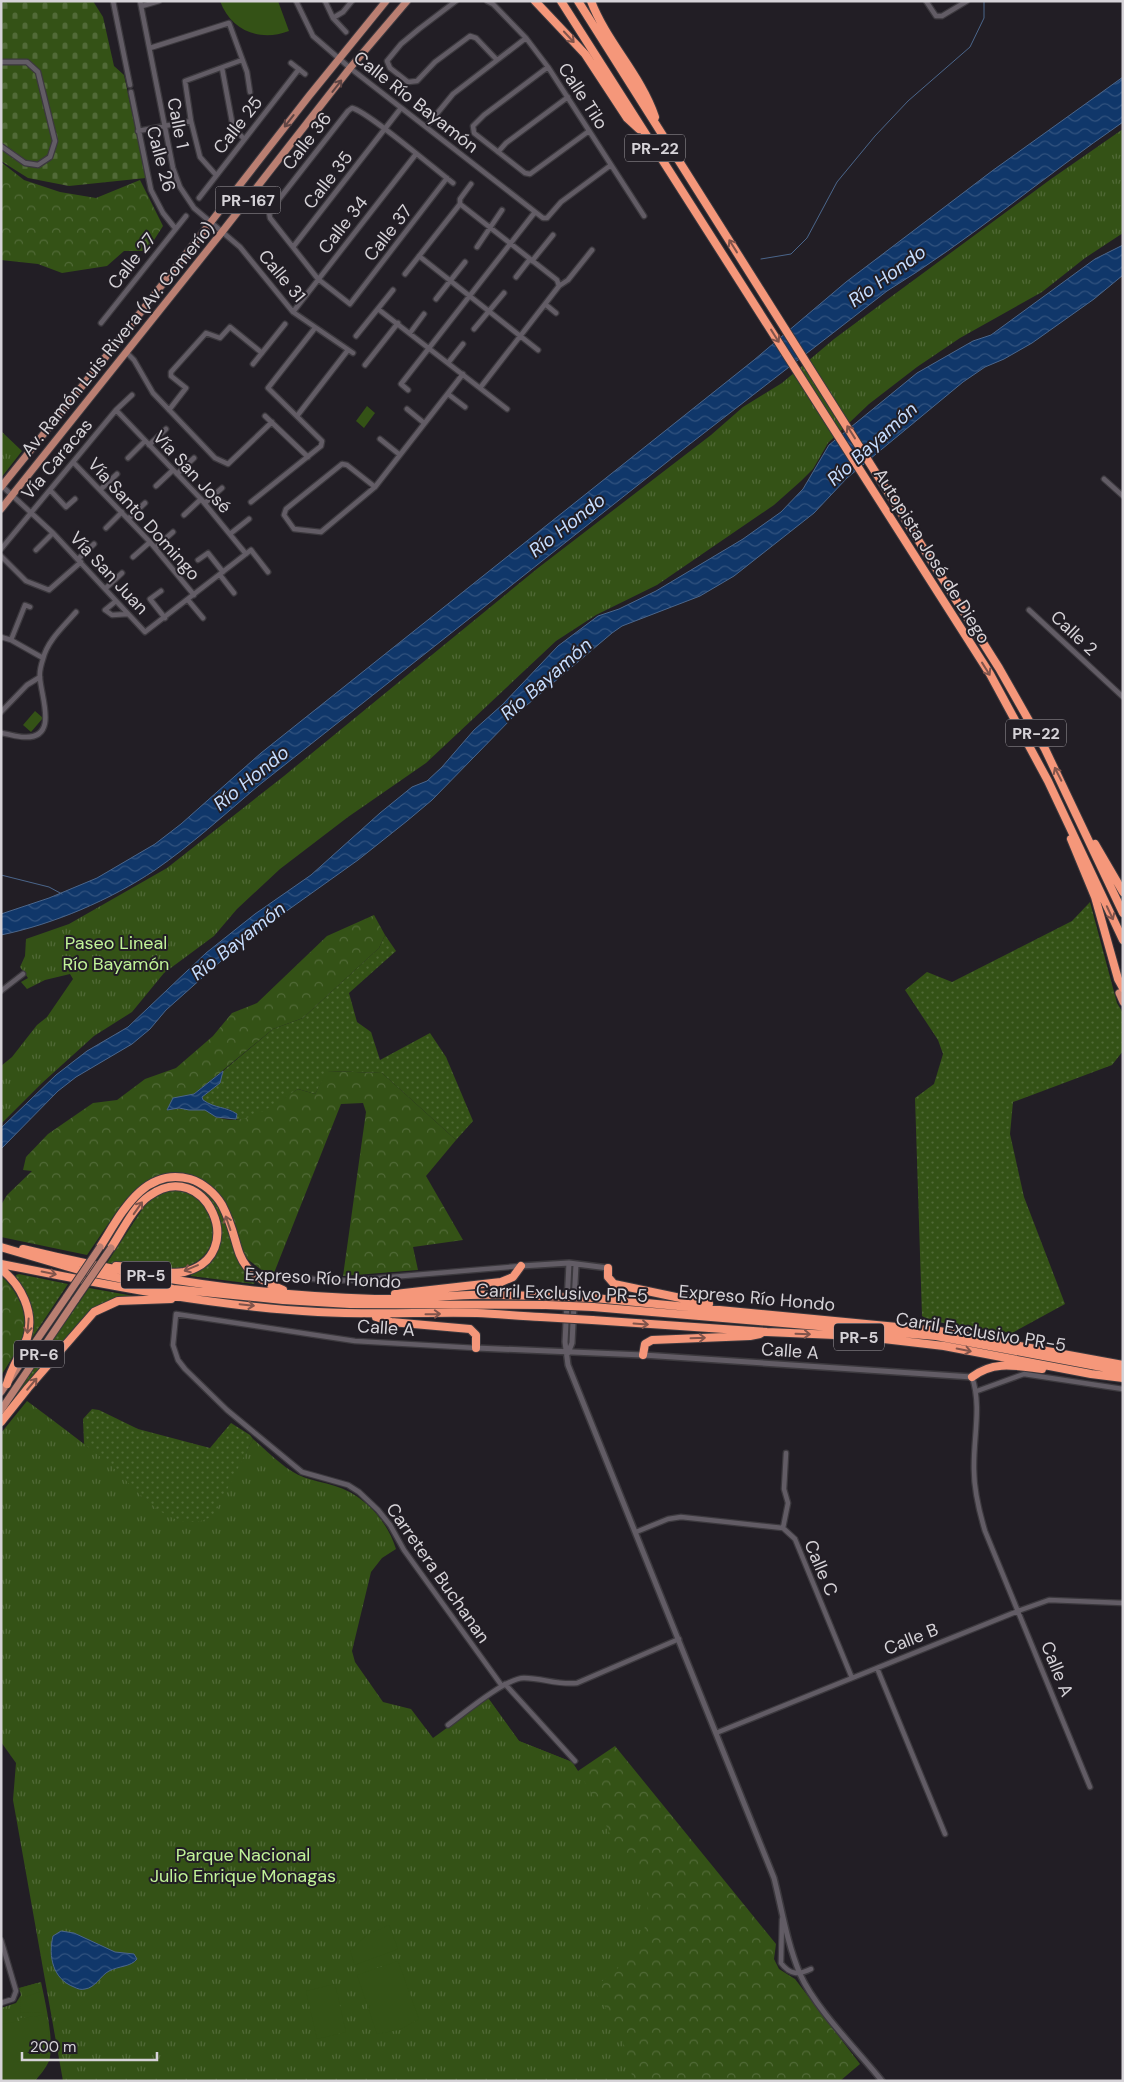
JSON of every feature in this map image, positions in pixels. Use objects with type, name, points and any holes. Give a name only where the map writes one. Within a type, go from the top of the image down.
[{"type":"highway","points":[[535,1],[585,54],[627,118],[649,139]]},
{"type":"highway","name":"Autopista José de Diego","points":[[561,1],[1011,710],[1060,805],[1123,940]]},
{"type":"highway","points":[[566,1],[728,256],[748,294]]},
{"type":"highway","points":[[572,1],[656,134],[675,155]]},
{"type":"highway","name":"Autopista José de Diego","points":[[578,1],[1022,706],[1070,800],[1123,913]]},
{"type":"highway","points":[[591,1],[606,32],[649,100],[660,131]]},
{"type":"highway","points":[[1070,800],[1123,892]]},
{"type":"highway","points":[[1060,805],[1095,897],[1123,1002]]},
{"type":"highway","points":[[100,1248],[130,1201],[143,1188],[164,1179],[189,1179],[207,1188],[220,1203],[239,1256],[248,1270],[269,1284],[292,1294]]},
{"type":"highway","points":[[89,1265],[132,1266],[175,1273],[191,1269],[202,1263],[214,1248],[218,1233],[216,1216],[206,1200],[194,1191],[176,1187],[164,1188],[150,1195],[142,1203],[110,1248]]},
{"type":"highway","name":"Expreso Río Hondo","points":[[1,1243],[89,1265],[209,1285],[292,1294],[376,1299],[473,1295],[542,1296],[594,1298],[720,1309],[939,1331],[1122,1366]]},
{"type":"highway","name":"Carril Exclusivo PR-5","points":[[1,1248],[111,1278],[151,1286],[196,1291],[283,1300],[350,1304],[593,1307],[902,1333],[968,1342],[1042,1356],[1122,1366]]},
{"type":"highway","name":"Expreso Río Hondo","points":[[1,1264],[116,1287],[182,1297],[316,1312],[367,1314],[476,1313],[858,1336],[944,1346],[1091,1374],[1123,1378]]},
{"type":"highway","points":[[376,1299],[407,1292],[501,1282],[512,1277],[521,1266]]},
{"type":"highway","points":[[608,1268],[608,1278],[614,1284],[710,1304],[720,1309]]},
{"type":"highway","points":[[1,1269],[16,1284],[26,1304],[29,1316],[27,1337],[10,1372],[7,1384]]},
{"type":"highway","points":[[1,1422],[94,1312],[118,1301],[182,1297]]},
{"type":"highway","points":[[367,1314],[391,1322],[470,1329],[476,1334],[476,1348]]},
{"type":"highway","points":[[643,1356],[645,1344],[650,1340],[750,1336],[767,1332]]},
{"type":"highway","points":[[972,1377],[986,1368],[996,1365],[1091,1374]]},
{"type":"main road","name":"Av. Ramón Luis Rivera (Av. Comerío)","points":[[2,487],[386,1]]},
{"type":"main road","name":"Av. Ramón Luis Rivera (Av. Comerío)","points":[[1,509],[127,353],[350,68],[407,1]]},
{"type":"main road","name":"PR-6","points":[[1,1392],[100,1248]]},
{"type":"main road","name":"PR-6","points":[[1,1410],[110,1248]]},
{"type":"street","points":[[113,1],[130,85]]},
{"type":"street","points":[[141,4],[158,1]]},
{"type":"street","name":"Calle Río Bayamón","points":[[296,1],[313,36],[339,59],[535,212]]},
{"type":"street","points":[[325,1],[333,18],[346,32]]},
{"type":"street","points":[[333,18],[343,12],[352,1]]},
{"type":"street","points":[[456,1],[401,44],[388,61],[390,68],[408,82],[417,81],[435,62],[470,36],[476,38],[497,60]]},
{"type":"street","name":"Calle Tilo","points":[[487,1],[493,4],[526,38],[548,67],[644,216]]},
{"type":"street","points":[[926,1],[936,16],[942,16],[967,1]]},
{"type":"street","name":"Calle 1","points":[[141,4],[173,168],[180,187],[194,208],[222,232]]},
{"type":"street","points":[[150,48],[229,23],[247,72],[250,92]]},
{"type":"street","points":[[426,127],[453,94],[526,38]]},
{"type":"street","points":[[216,175],[200,157],[191,121],[185,81],[242,60]]},
{"type":"street","points":[[1,62],[27,62],[38,72],[55,141],[50,157],[38,165],[25,163],[1,146]]},
{"type":"street","points":[[119,63],[125,62]]},
{"type":"street","points":[[291,63],[305,74]]},
{"type":"street","points":[[548,67],[484,115],[473,126],[474,133],[525,173],[530,174],[589,131]]},
{"type":"street","points":[[222,68],[233,126],[244,139]]},
{"type":"street","name":"Calle 25","points":[[199,198],[299,69]]},
{"type":"street","name":"Calle 26","points":[[131,92],[151,190],[163,213],[175,228]]},
{"type":"street","points":[[498,152],[506,143],[568,97]]},
{"type":"street","name":"Calle 36","points":[[350,304],[318,279],[270,218],[270,212],[348,111],[352,108],[358,109],[453,183]]},
{"type":"street","name":"Calle 35","points":[[293,247],[401,108]]},
{"type":"street","points":[[138,131],[191,121]]},
{"type":"street","name":"Calle 34","points":[[293,312],[416,154]]},
{"type":"street","points":[[408,390],[401,384],[535,212],[543,218],[547,218],[561,202],[611,165]]},
{"type":"street","name":"Calle 37","points":[[350,304],[447,178]]},
{"type":"street","points":[[405,274],[460,204],[460,199],[471,184]]},
{"type":"street","points":[[460,204],[557,280],[559,286]]},
{"type":"street","points":[[477,247],[491,229],[492,224],[502,210]]},
{"type":"street","name":"Calle 27","points":[[101,324],[186,216]]},
{"type":"street","name":"Calle 31","points":[[222,232],[240,247],[293,312],[350,351],[297,416]]},
{"type":"street","points":[[516,277],[553,235]]},
{"type":"street","points":[[480,388],[559,286],[568,280],[592,250]]},
{"type":"street","points":[[419,256],[538,350]]},
{"type":"street","points":[[436,299],[466,262]]},
{"type":"street","points":[[356,336],[393,290]]},
{"type":"street","points":[[474,329],[504,292]]},
{"type":"street","points":[[545,304],[556,313]]},
{"type":"street","points":[[378,308],[507,409]]},
{"type":"street","points":[[410,333],[424,314]]},
{"type":"street","points":[[254,364],[285,324]]},
{"type":"street","points":[[365,365],[398,324]]},
{"type":"street","points":[[169,410],[186,388],[171,376],[171,372],[206,333],[220,338],[230,327],[262,353]]},
{"type":"street","points":[[251,502],[321,446],[322,441],[268,388],[315,328]]},
{"type":"street","points":[[448,363],[463,344]]},
{"type":"street","points":[[127,353],[134,360],[153,393],[216,458],[228,464],[272,422]]},
{"type":"street","points":[[375,486],[347,465],[342,464],[286,509],[284,515],[294,529],[321,532],[375,486],[463,374]]},
{"type":"street","points":[[448,394],[465,407]]},
{"type":"street","name":"Vía Caracas","points":[[1,549],[116,410],[132,395]]},
{"type":"street","name":"Vía San José","points":[[116,410],[203,501],[246,554],[251,550],[268,572]]},
{"type":"street","points":[[407,410],[424,423]]},
{"type":"street","points":[[265,416],[308,457]]},
{"type":"street","points":[[150,445],[166,429]]},
{"type":"street","points":[[380,439],[400,455]]},
{"type":"street","points":[[128,458],[145,441]]},
{"type":"street","points":[[177,474],[194,458]]},
{"type":"street","name":"Vía Santo Domingo","points":[[73,462],[150,542],[194,595]]},
{"type":"street","points":[[156,486],[173,470]]},
{"type":"street","points":[[100,490],[117,474]]},
{"type":"street","points":[[1104,479],[1123,496]]},
{"type":"street","name":"Vía San Juan","points":[[2,487],[32,512],[53,533],[106,588],[144,632],[165,618],[246,554]]},
{"type":"street","points":[[184,515],[222,488]]},
{"type":"street","points":[[50,490],[66,507],[75,499]]},
{"type":"street","points":[[128,519],[145,503]]},
{"type":"street","points":[[106,528],[122,512]]},
{"type":"street","points":[[230,534],[249,519]]},
{"type":"street","points":[[155,548],[173,532]]},
{"type":"street","points":[[36,550],[53,533]]},
{"type":"street","points":[[133,557],[150,542]]},
{"type":"street","points":[[1,556],[26,581],[50,590],[94,544]]},
{"type":"street","points":[[198,560],[208,553],[234,593]]},
{"type":"street","points":[[106,588],[122,573]]},
{"type":"street","points":[[161,591],[150,599],[165,618]]},
{"type":"street","points":[[188,600],[203,618]]},
{"type":"street","points":[[116,601],[105,610],[112,615],[128,614]]},
{"type":"street","points":[[11,640],[25,605],[30,607]]},
{"type":"street","name":"Calle 2","points":[[1029,610],[1123,697]]},
{"type":"street","points":[[1,733],[26,738],[41,731],[45,725],[47,716],[40,676],[43,658],[50,644],[76,612]]},
{"type":"street","points":[[1,637],[11,640],[43,658]]},
{"type":"street","points":[[1,712],[27,685],[40,676]]},
{"type":"street","points":[[1,991],[23,974]]},
{"type":"street","points":[[569,1263],[565,1342],[568,1353],[568,1365],[774,1878],[782,1919],[800,1974],[814,1998],[880,2079],[873,2081]]},
{"type":"street","points":[[278,1275],[339,1280],[569,1263],[608,1268]]},
{"type":"street","points":[[568,1353],[572,1343],[576,1264]]},
{"type":"street","name":"Calle A","points":[[176,1314],[355,1340],[972,1377],[977,1391],[974,1471],[977,1502],[985,1531],[1090,1787]]},
{"type":"street","name":"Carretera Buchanan","points":[[176,1314],[173,1345],[178,1360],[185,1369],[227,1410],[302,1472],[348,1485],[359,1492],[378,1510],[404,1550],[504,1685],[575,1761]]},
{"type":"street","points":[[977,1391],[1024,1374],[1123,1389]]},
{"type":"street","points":[[783,1528],[788,1503],[784,1489],[786,1453]]},
{"type":"street","name":"Calle C","points":[[636,1532],[668,1519],[681,1517],[783,1528],[795,1539],[852,1678]]},
{"type":"street","name":"Calle B","points":[[716,1733],[1048,1600],[1123,1603]]},
{"type":"street","points":[[448,1724],[504,1685],[521,1678],[560,1684],[577,1683],[678,1639]]},
{"type":"street","points":[[877,1668],[945,1834]]},
{"type":"street","points":[[782,1919],[781,1963],[790,1972],[800,1974],[811,1969]]},
{"type":"street","points":[[1,1940],[4,1959],[16,1991],[13,1999],[1,2003]]},
{"type":"green space","points":[[1,1],[93,1],[103,17],[114,66],[124,75],[146,178],[69,186],[28,178],[1,161]]},
{"type":"green space","points":[[220,1],[278,1],[289,31],[268,35],[248,31],[239,27],[231,20]]},
{"type":"green space","name":"Paseo Lineal Río Bayamón","points":[[1123,129],[1123,233],[1085,258],[1042,292],[960,338],[917,367],[869,404],[828,443],[813,469],[774,505],[657,585],[596,615],[556,641],[426,763],[348,817],[280,869],[237,909],[214,936],[164,973],[132,1012],[94,1036],[42,1083],[1,1124],[1,1066],[12,1057],[37,1025],[47,1017],[73,979],[70,974],[45,980],[27,989],[21,982],[28,978],[20,967],[25,956],[26,939],[69,924],[167,868],[284,776],[538,568],[711,435],[743,407],[782,383],[834,339],[1051,179]]},
{"type":"green space","points":[[1,162],[24,180],[60,192],[96,198],[140,180],[163,226],[147,251],[124,251],[107,266],[62,273],[38,264],[1,260]]},
{"type":"green space","points":[[367,406],[375,413],[364,428],[356,421]]},
{"type":"green space","points":[[1,431],[22,451],[1,478]]},
{"type":"green space","points":[[35,711],[43,718],[31,732],[23,725]]},
{"type":"green space","points":[[1090,902],[1117,1003],[1123,1013],[1123,1051],[1112,1065],[1013,1102],[1010,1134],[1024,1197],[1065,1304],[1012,1333],[931,1321],[922,1316],[915,1098],[934,1084],[943,1054],[938,1040],[905,990],[927,972],[952,982],[1072,921]]},
{"type":"green space","points":[[374,915],[385,935],[379,948],[303,1018],[273,1029],[194,1094],[173,1099],[167,1110],[203,1109],[216,1117],[227,1120],[239,1119],[260,1113],[298,1089],[315,1094],[327,1071],[382,1073],[456,1140],[426,1176],[463,1240],[413,1247],[418,1270],[343,1276],[366,1112],[363,1103],[341,1104],[272,1278],[246,1258],[240,1247],[228,1210],[192,1176],[181,1173],[163,1174],[144,1183],[127,1198],[87,1255],[1,1237],[1,1205],[7,1195],[32,1171],[23,1170],[26,1157],[48,1134],[93,1103],[117,1100],[145,1079],[176,1068],[213,1036],[232,1013],[257,1003],[327,936]]},
{"type":"green space","points":[[385,935],[396,951],[349,993],[357,1022],[371,1032],[380,1060],[430,1033],[446,1057],[473,1121],[456,1140],[382,1073],[328,1071],[315,1094],[298,1089],[261,1114],[244,1119],[236,1119],[237,1114],[229,1109],[214,1107],[203,1100],[202,1097],[220,1083],[223,1071],[273,1029],[303,1018],[379,948]]},
{"type":"green space","points":[[177,1179],[200,1185],[215,1199],[256,1279],[254,1284],[191,1276],[190,1273],[206,1261],[218,1247],[221,1231],[215,1207],[205,1196],[198,1193],[165,1186],[149,1192],[143,1196],[110,1242],[105,1244],[131,1204],[155,1184]]},
{"type":"green space","points":[[175,1190],[191,1194],[203,1203],[210,1214],[214,1226],[213,1239],[208,1251],[198,1261],[177,1269],[107,1263],[149,1199],[162,1191]]},
{"type":"green space","points":[[16,1275],[68,1284],[30,1341],[32,1326],[15,1279]]},
{"type":"green space","points":[[1,1276],[16,1295],[23,1309],[25,1329],[18,1347],[1,1376]]},
{"type":"green space","points":[[89,1288],[134,1296],[102,1304],[13,1400],[13,1398]]},
{"type":"green space","name":"Parque Nacional Julio Enrique Monagas","points":[[27,1401],[107,1462],[155,1507],[169,1516],[183,1521],[198,1521],[214,1515],[253,1439],[282,1465],[295,1473],[305,1478],[346,1490],[365,1502],[373,1510],[387,1528],[396,1549],[382,1558],[371,1572],[352,1651],[355,1662],[383,1702],[411,1709],[433,1738],[488,1698],[519,1741],[572,1762],[593,1795],[616,1848],[621,1854],[636,1863],[649,1882],[644,1932],[623,1964],[596,1986],[595,1993],[609,2013],[620,2034],[628,2057],[633,2081],[63,2081],[13,1800],[16,1763],[1,1742],[1,1433]]},
{"type":"green space","points":[[92,1409],[99,1410],[138,1429],[210,1448],[231,1423],[250,1435],[253,1439],[239,1468],[227,1513],[187,1538],[84,1444],[83,1419]]},
{"type":"green space","points":[[488,1698],[519,1741],[572,1762],[578,1771],[615,1746],[776,1944],[774,1959],[779,1969],[795,1979],[860,2064],[840,2081],[354,2081]]},
{"type":"green space","points":[[389,1925],[398,1949],[355,1965],[350,1951],[367,1935]]},
{"type":"green space","points":[[398,1961],[419,2019],[399,2030],[377,2034],[357,1975]]},
{"type":"green space","points":[[41,1982],[50,2033],[51,2053],[49,2061],[35,2081],[1,2081],[1,2008],[16,2003],[21,1995],[19,1988]]},
{"type":"green space","points":[[37,1983],[40,1992],[24,1997],[42,1997],[42,2012],[21,2013],[20,1998],[23,1997],[20,1988]]},
{"type":"green space","points":[[335,1984],[346,2032],[317,2039],[306,1991]]},
{"type":"green space","points":[[47,2015],[49,2050],[45,2064],[34,2081],[2,2081],[1,2029],[4,2028],[2,2024],[20,2021],[20,2018]]},
{"type":"water","name":"Río Hondo","points":[[1123,77],[1123,122],[948,251],[887,291],[686,447],[258,786],[182,850],[138,881],[81,910],[61,918],[1,935],[1,914],[49,898],[97,878],[155,844],[181,824],[261,753],[754,360],[846,282],[992,171]]},
{"type":"water","name":"Río Bayamón","points":[[1123,245],[1123,275],[1094,299],[1032,343],[1004,359],[985,367],[963,382],[847,478],[814,513],[734,576],[700,596],[622,626],[612,633],[514,716],[432,800],[358,860],[239,945],[166,1010],[150,1029],[132,1044],[76,1077],[58,1091],[1,1149],[1,1128],[56,1075],[87,1051],[128,1027],[206,953],[255,914],[311,875],[412,787],[427,781],[442,767],[474,730],[502,705],[558,646],[598,616],[619,609],[656,591],[743,539],[781,512],[803,489],[829,445],[917,373],[973,341],[991,335],[1095,259]]},
{"type":"water","points":[[223,1071],[220,1083],[202,1097],[208,1103],[237,1114],[236,1119],[216,1117],[205,1110],[179,1108],[167,1110],[173,1098],[194,1094]]},
{"type":"water","points":[[61,1931],[74,1933],[115,1952],[134,1954],[137,1959],[131,1964],[109,1971],[89,1988],[77,1988],[61,1979],[52,1959],[53,1936]]},
{"type":"waterway","points":[[761,259],[791,254],[807,238],[837,182],[875,136],[908,101],[970,47],[984,18],[984,1]]},
{"type":"waterway","points":[[1,875],[49,887],[62,894]]}]
